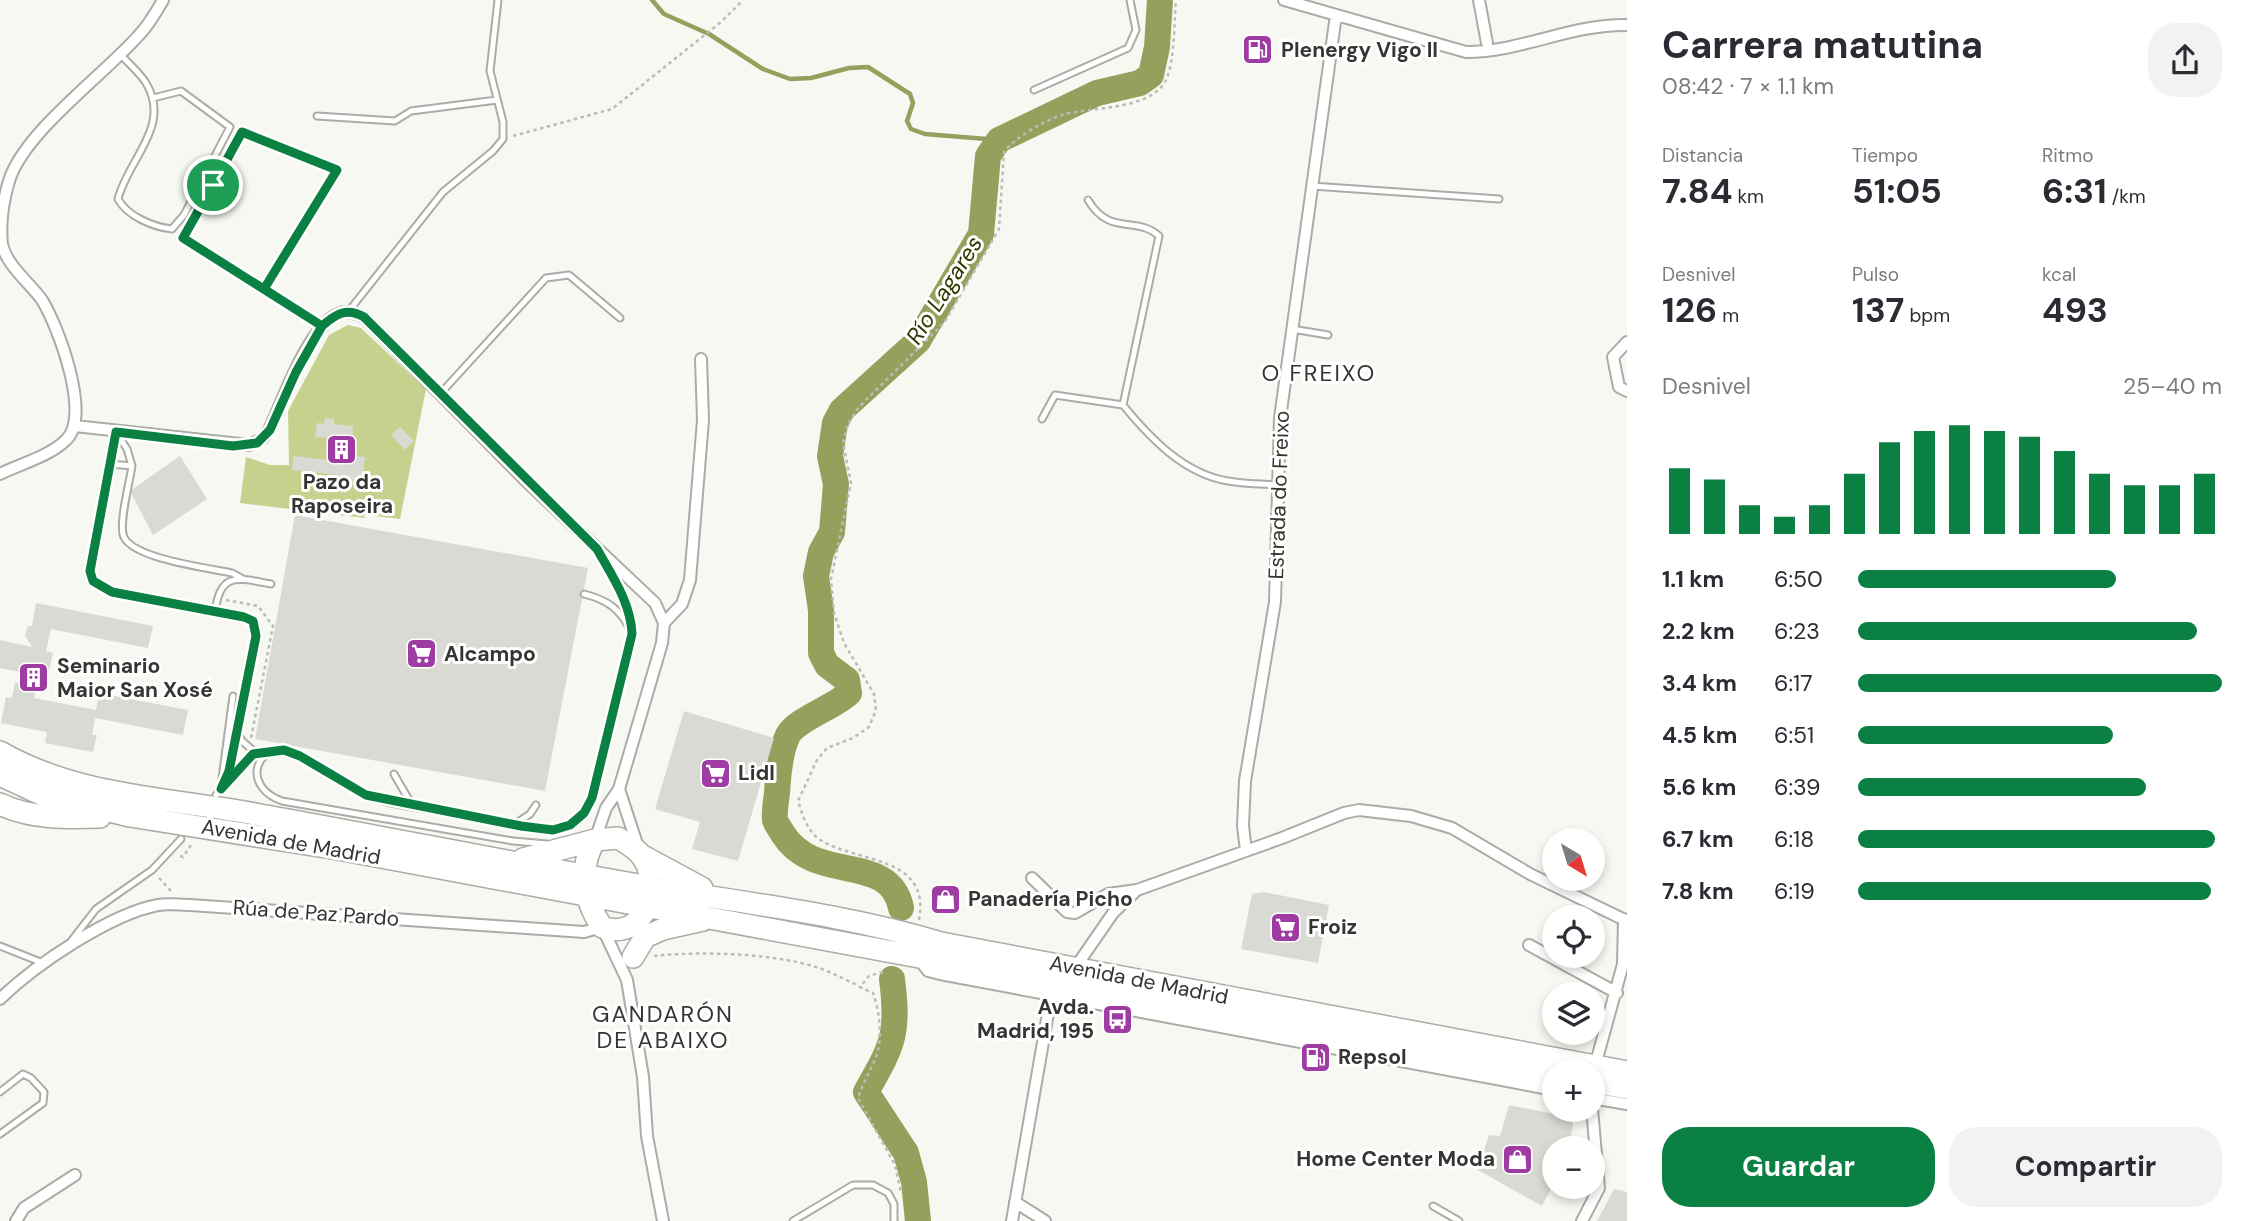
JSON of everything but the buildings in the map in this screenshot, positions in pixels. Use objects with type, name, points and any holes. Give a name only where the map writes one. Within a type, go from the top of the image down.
[{"type":"highway","name":"Avenida de Madrid","points":[[0,752],[46,774],[96,789],[248,813],[512,861],[586,885]]},
{"type":"highway","name":"Avenida de Madrid","points":[[0,775],[41,794],[131,816],[326,846],[546,887],[586,885]]},
{"type":"highway","points":[[0,804],[11,809],[59,818],[131,816]]},
{"type":"highway","points":[[512,861],[595,839],[618,838],[717,907]]},
{"type":"highway","points":[[586,885],[587,856],[595,839]]},
{"type":"highway","points":[[627,918],[650,875],[641,854]]},
{"type":"highway","points":[[586,885],[627,918]]},
{"type":"highway","points":[[586,885],[627,918]]},
{"type":"highway","points":[[546,887],[663,929]]},
{"type":"highway","name":"Avenida de Madrid","points":[[627,918],[717,907],[1542,1072]]},
{"type":"highway","points":[[633,957],[645,937],[717,907]]},
{"type":"highway","name":"Avenida de Madrid","points":[[916,946],[941,943],[1075,968],[1542,1063]]},
{"type":"highway","name":"Avenida de Madrid","points":[[1605,1073],[1627,1072]]},
{"type":"highway","name":"Avenida de Madrid","points":[[1605,1079],[1627,1088]]},
{"type":"street","points":[[0,474],[58,446],[66,440],[75,426],[74,391],[56,329],[40,297],[1,246],[4,199],[10,177],[21,158],[53,121],[142,33],[163,0]]},
{"type":"street","points":[[1284,0],[1466,51],[1485,52],[1594,26],[1627,25]]},
{"type":"street","points":[[1479,0],[1487,43]]},
{"type":"street","name":"Estrada do Freixo","points":[[1246,850],[1243,825],[1245,781],[1275,601],[1280,418],[1336,15]]},
{"type":"street","points":[[75,426],[233,446],[257,443],[270,430],[296,372],[322,326],[339,313],[348,312],[364,317],[597,549],[655,603],[664,623]]},
{"type":"street","points":[[1627,342],[1613,357],[1619,387],[1627,391]]},
{"type":"street","points":[[595,839],[606,808],[619,789],[656,666],[664,623],[682,604],[690,580],[703,420],[701,359]]},
{"type":"street","points":[[619,789],[641,854]]},
{"type":"street","points":[[1032,878],[1066,912],[1076,913],[1108,894],[1137,890],[1344,813],[1359,810],[1411,817],[1452,828],[1530,874],[1625,920],[1623,964],[1597,1059]]},
{"type":"street","points":[[1075,968],[1113,913],[1137,890]]},
{"type":"street","name":"Rúa de Paz Pardo","points":[[0,999],[44,963],[110,923],[158,905],[584,932],[627,918]]},
{"type":"street","points":[[627,918],[633,957],[627,980]]},
{"type":"street","points":[[627,918],[627,980],[643,1077],[647,1136],[663,1221]]},
{"type":"street","points":[[1529,945],[1617,993]]},
{"type":"street","points":[[916,946],[928,971],[1542,1088]]},
{"type":"street","points":[[1012,1221],[1051,996]]},
{"type":"street","points":[[1605,1100],[1627,1104]]},
{"type":"street","points":[[1582,1221],[1599,1188],[1593,1122]]},
{"type":"street","points":[[16,1221],[24,1208],[75,1175]]},
{"type":"street","points":[[1015,1202],[1045,1221]]},
{"type":"lane","points":[[348,312],[443,192],[493,151],[503,139],[503,122],[490,71],[498,0]]},
{"type":"lane","points":[[1034,90],[1128,48],[1136,30],[1130,0]]},
{"type":"lane","points":[[121,55],[146,82],[153,98],[155,119],[150,135],[118,199],[123,208],[133,214],[172,229],[184,215],[230,127],[180,90],[153,98]]},
{"type":"lane","points":[[317,116],[395,121],[411,111],[497,100]]},
{"type":"lane","points":[[264,289],[337,170],[242,132],[183,238],[322,326]]},
{"type":"lane","points":[[1312,186],[1499,199]]},
{"type":"lane","points":[[1088,200],[1096,213],[1111,222],[1152,230],[1159,236],[1123,405]]},
{"type":"lane","points":[[440,394],[546,278],[569,275],[620,318]]},
{"type":"lane","points":[[1292,330],[1328,335]]},
{"type":"lane","points":[[1042,419],[1055,396],[1123,405],[1145,432],[1189,466],[1228,481],[1278,485]]},
{"type":"lane","points":[[116,432],[90,571],[93,581],[112,592],[244,617],[253,621],[255,627],[256,636],[229,771],[221,789]]},
{"type":"lane","points":[[116,432],[127,449],[132,466],[123,524],[124,537],[133,548],[149,555],[271,584]]},
{"type":"lane","points":[[110,464],[132,466]]},
{"type":"lane","points":[[216,795],[256,753],[284,750],[366,795],[512,825],[553,830],[570,825],[584,813],[592,798],[632,634],[632,615],[597,549]]},
{"type":"lane","points":[[215,612],[218,591],[223,584],[243,579]]},
{"type":"lane","points":[[584,594],[604,599],[614,606],[632,634]]},
{"type":"lane","points":[[221,789],[221,772],[233,696]]},
{"type":"lane","points":[[237,732],[242,741],[256,753]]},
{"type":"lane","points":[[272,752],[260,762],[258,784],[269,796],[282,801],[567,848]]},
{"type":"lane","points":[[394,774],[412,806]]},
{"type":"lane","points":[[512,825],[530,814],[536,805]]},
{"type":"lane","points":[[67,949],[96,909],[152,870],[181,839]]},
{"type":"lane","points":[[0,946],[44,963]]},
{"type":"lane","points":[[0,1091],[23,1074],[31,1078],[44,1093],[43,1102],[0,1134]]},
{"type":"lane","points":[[793,1221],[853,1185],[873,1185],[888,1193],[894,1205],[894,1221]]},
{"type":"lane","points":[[1433,1206],[1459,1221]]},
{"type":"path","points":[[503,139],[612,109],[715,27],[743,0]]},
{"type":"path","points":[[916,946],[922,908],[915,885],[897,868],[823,841],[808,828],[798,801],[817,760],[827,748],[853,738],[869,727],[876,710],[874,694],[844,643],[834,613],[831,579],[851,483],[843,443],[848,424],[859,407],[944,323],[999,229],[1004,152],[1011,143],[1061,115],[1141,101],[1157,91],[1169,72],[1176,0]]},
{"type":"path","points":[[152,870],[175,896],[177,905]]},
{"type":"path","points":[[633,957],[683,953],[779,959],[820,968],[873,993],[878,1006],[878,1049],[858,1098],[895,1164],[902,1201]]},
{"type":"path","points":[[860,987],[869,976],[883,972]]},
{"type":"green space","points":[[348,325],[361,328],[426,389],[400,519],[365,515],[364,518],[240,503],[246,457],[270,465],[289,465],[288,411],[329,335]]},
{"type":"waterway","points":[[652,0],[664,14],[709,34],[763,69],[790,79],[811,78],[849,68],[868,67],[910,94],[913,103],[907,121],[911,129],[925,134],[999,140]]},
{"type":"waterway","name":"Río Lagares","points":[[901,908],[894,891],[882,880],[867,873],[813,859],[797,849],[775,820],[780,764],[788,735],[799,724],[849,693],[847,680],[827,665],[821,653],[821,610],[816,576],[821,552],[832,532],[836,484],[830,456],[835,423],[842,410],[918,341],[981,234],[988,156],[999,140],[1097,93],[1140,83],[1151,75],[1157,47],[1160,0]]},
{"type":"waterway","name":"Río Lagares","points":[[892,979],[895,1014],[892,1038],[866,1092],[906,1153],[914,1182],[918,1221]]},
{"type":"place","name":"Plenergy Vigo II","points":[[1258,50]]},
{"type":"place","name":"Pazo da Raposeira","points":[[342,450]]},
{"type":"place","name":"Alcampo","points":[[421,654]]},
{"type":"place","name":"Seminario Maior San Xosé","points":[[34,678]]},
{"type":"place","name":"Lidl","points":[[715,773]]},
{"type":"place","name":"Panadería Picho","points":[[945,899]]},
{"type":"place","name":"Froiz","points":[[1285,927]]},
{"type":"place","name":"Avda. Madrid, 195","points":[[1117,1019]]},
{"type":"place","name":"Repsol","points":[[1315,1057]]},
{"type":"place","name":"Home Center Moda","points":[[1518,1159]]},
{"type":"district","name":"O FREIXO","points":[[1319,373]]},
{"type":"district","name":"GANDARÓN DE ABAIXO","points":[[663,1027]]},
{"type":"route","points":[[213,185],[183,238],[322,326],[296,372],[270,430],[257,443],[233,446],[116,432],[90,571],[93,581],[112,592],[244,617],[253,621],[256,636],[229,771],[221,789],[253,754],[284,750],[300,756],[366,795],[521,826],[553,830],[570,825],[584,813],[592,798],[623,680],[632,634],[632,615],[597,549],[450,406],[431,383],[364,317],[348,312],[339,313],[322,326],[264,289],[337,170],[242,132],[213,185]]}]
